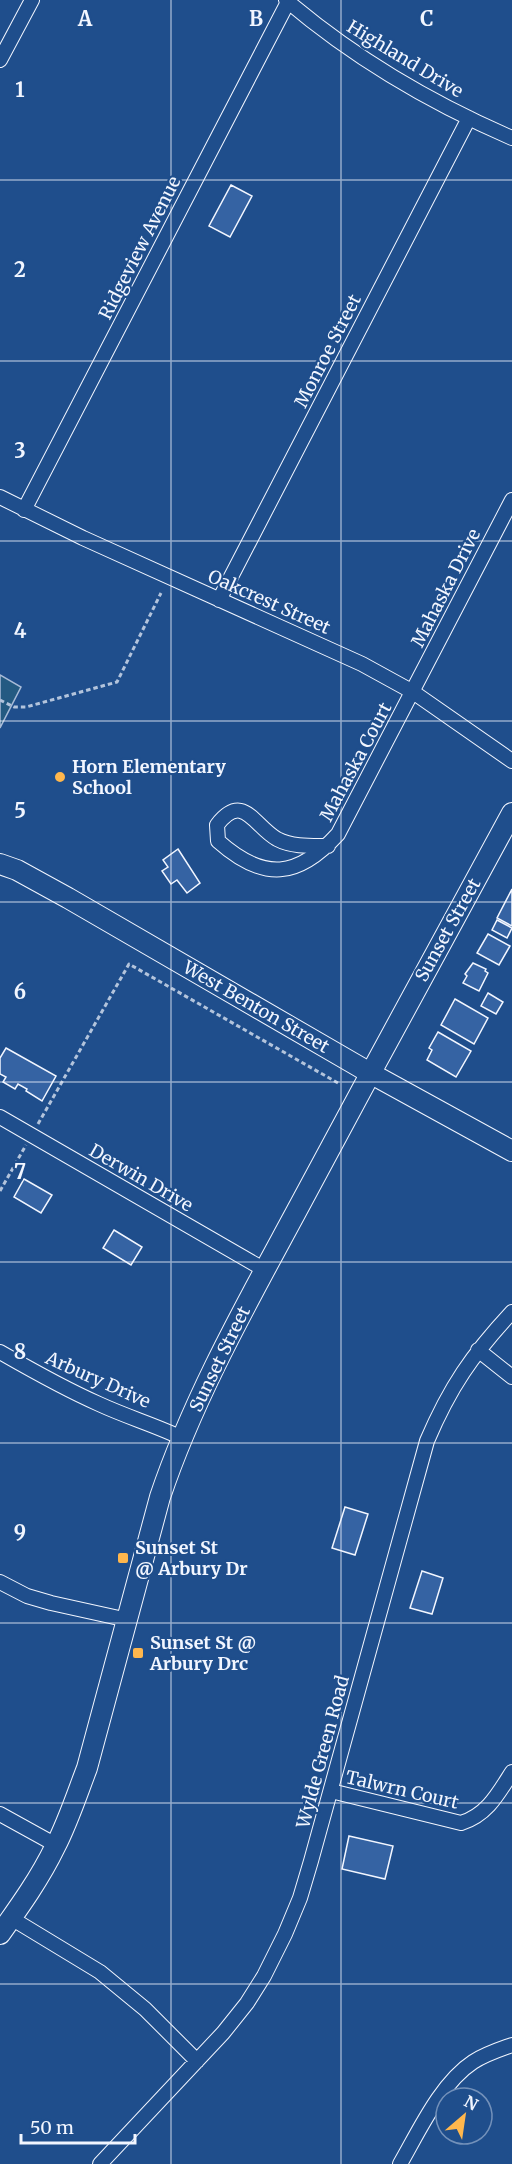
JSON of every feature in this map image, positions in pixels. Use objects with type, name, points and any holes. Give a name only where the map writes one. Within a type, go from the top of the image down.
[{"type":"street","points":[[0,60],[33,0]]},
{"type":"street","name":"Highland Drive","points":[[287,1],[332,37],[369,61],[469,118],[512,138]]},
{"type":"street","name":"Ridgeview Avenue","points":[[24,510],[287,1]]},
{"type":"street","name":"Monroe Street","points":[[219,600],[469,118]]},
{"type":"street","name":"Oakcrest Street","points":[[0,497],[362,664],[413,692],[512,761]]},
{"type":"street","name":"Mahaska Drive","points":[[413,692],[512,501]]},
{"type":"street","name":"Mahaska Court","points":[[328,846],[288,844],[275,838],[253,817],[242,811],[231,811],[224,815],[217,825],[218,841],[237,855],[262,867],[287,869],[302,865],[328,846],[347,820],[413,692]]},
{"type":"street","name":"Sunset Street","points":[[0,1935],[56,1845],[87,1768],[160,1497],[182,1438],[220,1357],[265,1270],[512,813]]},
{"type":"street","name":"West Benton Street","points":[[0,864],[17,870],[96,914],[370,1073],[512,1151]]},
{"type":"street","name":"Derwin Drive","points":[[0,1117],[265,1270]]},
{"type":"street","name":"Wylde Green Road","points":[[100,2164],[223,2033],[264,1976],[300,1898],[427,1441],[456,1381],[478,1350],[512,1312]]},
{"type":"street","points":[[478,1350],[512,1377]]},
{"type":"street","name":"Arbury Drive","points":[[0,1352],[59,1386],[182,1438]]},
{"type":"street","points":[[0,1582],[27,1596],[128,1620]]},
{"type":"street","name":"Talwrn Court","points":[[331,1791],[461,1823],[473,1819],[486,1809],[512,1772]]},
{"type":"street","points":[[0,1814],[56,1845]]},
{"type":"street","points":[[11,1918],[100,1972],[145,2009],[197,2061]]},
{"type":"street","points":[[400,2164],[446,2088],[458,2074],[472,2062],[512,2045]]},
{"type":"path","points":[[0,700],[14,707],[26,707],[117,682],[161,593]]},
{"type":"path","points":[[38,1125],[129,964],[338,1083]]},
{"type":"path","points":[[0,1191],[27,1143]]},
{"type":"shaded area","points":[[0,675],[21,687],[0,728]]},
{"type":"building","points":[[231,185],[252,196],[230,237],[209,226]]},
{"type":"building","points":[[178,849],[200,883],[187,893],[177,880],[171,884],[162,871],[168,867],[163,860]]},
{"type":"building","points":[[512,889],[512,926],[497,918]]},
{"type":"building","points":[[497,920],[512,928],[507,938],[492,930]]},
{"type":"building","points":[[488,934],[510,946],[499,965],[477,953]]},
{"type":"building","points":[[473,963],[486,969],[488,973],[479,991],[463,983],[467,976],[465,974]]},
{"type":"building","points":[[488,993],[503,1002],[496,1014],[481,1006]]},
{"type":"building","points":[[455,999],[488,1018],[474,1044],[441,1025]]},
{"type":"building","points":[[438,1032],[471,1051],[456,1077],[427,1060],[432,1050],[429,1048]]},
{"type":"building","points":[[6,1048],[56,1076],[42,1101],[18,1084],[15,1089],[3,1082],[6,1077],[0,1074],[0,1058]]},
{"type":"building","points":[[24,1179],[52,1195],[41,1213],[14,1197]]},
{"type":"building","points":[[114,1230],[142,1247],[131,1265],[103,1248]]},
{"type":"building","points":[[345,1507],[368,1514],[355,1555],[332,1548]]},
{"type":"building","points":[[422,1571],[443,1578],[432,1614],[410,1608]]},
{"type":"building","points":[[349,1836],[393,1846],[385,1879],[342,1869]]},
{"type":"place","name":"Horn Elementary School","points":[[60,777]]},
{"type":"place","name":"Sunset St @ Arbury Dr","points":[[123,1558]]},
{"type":"place","name":"Sunset St @ Arbury Drc","points":[[138,1653]]}]
